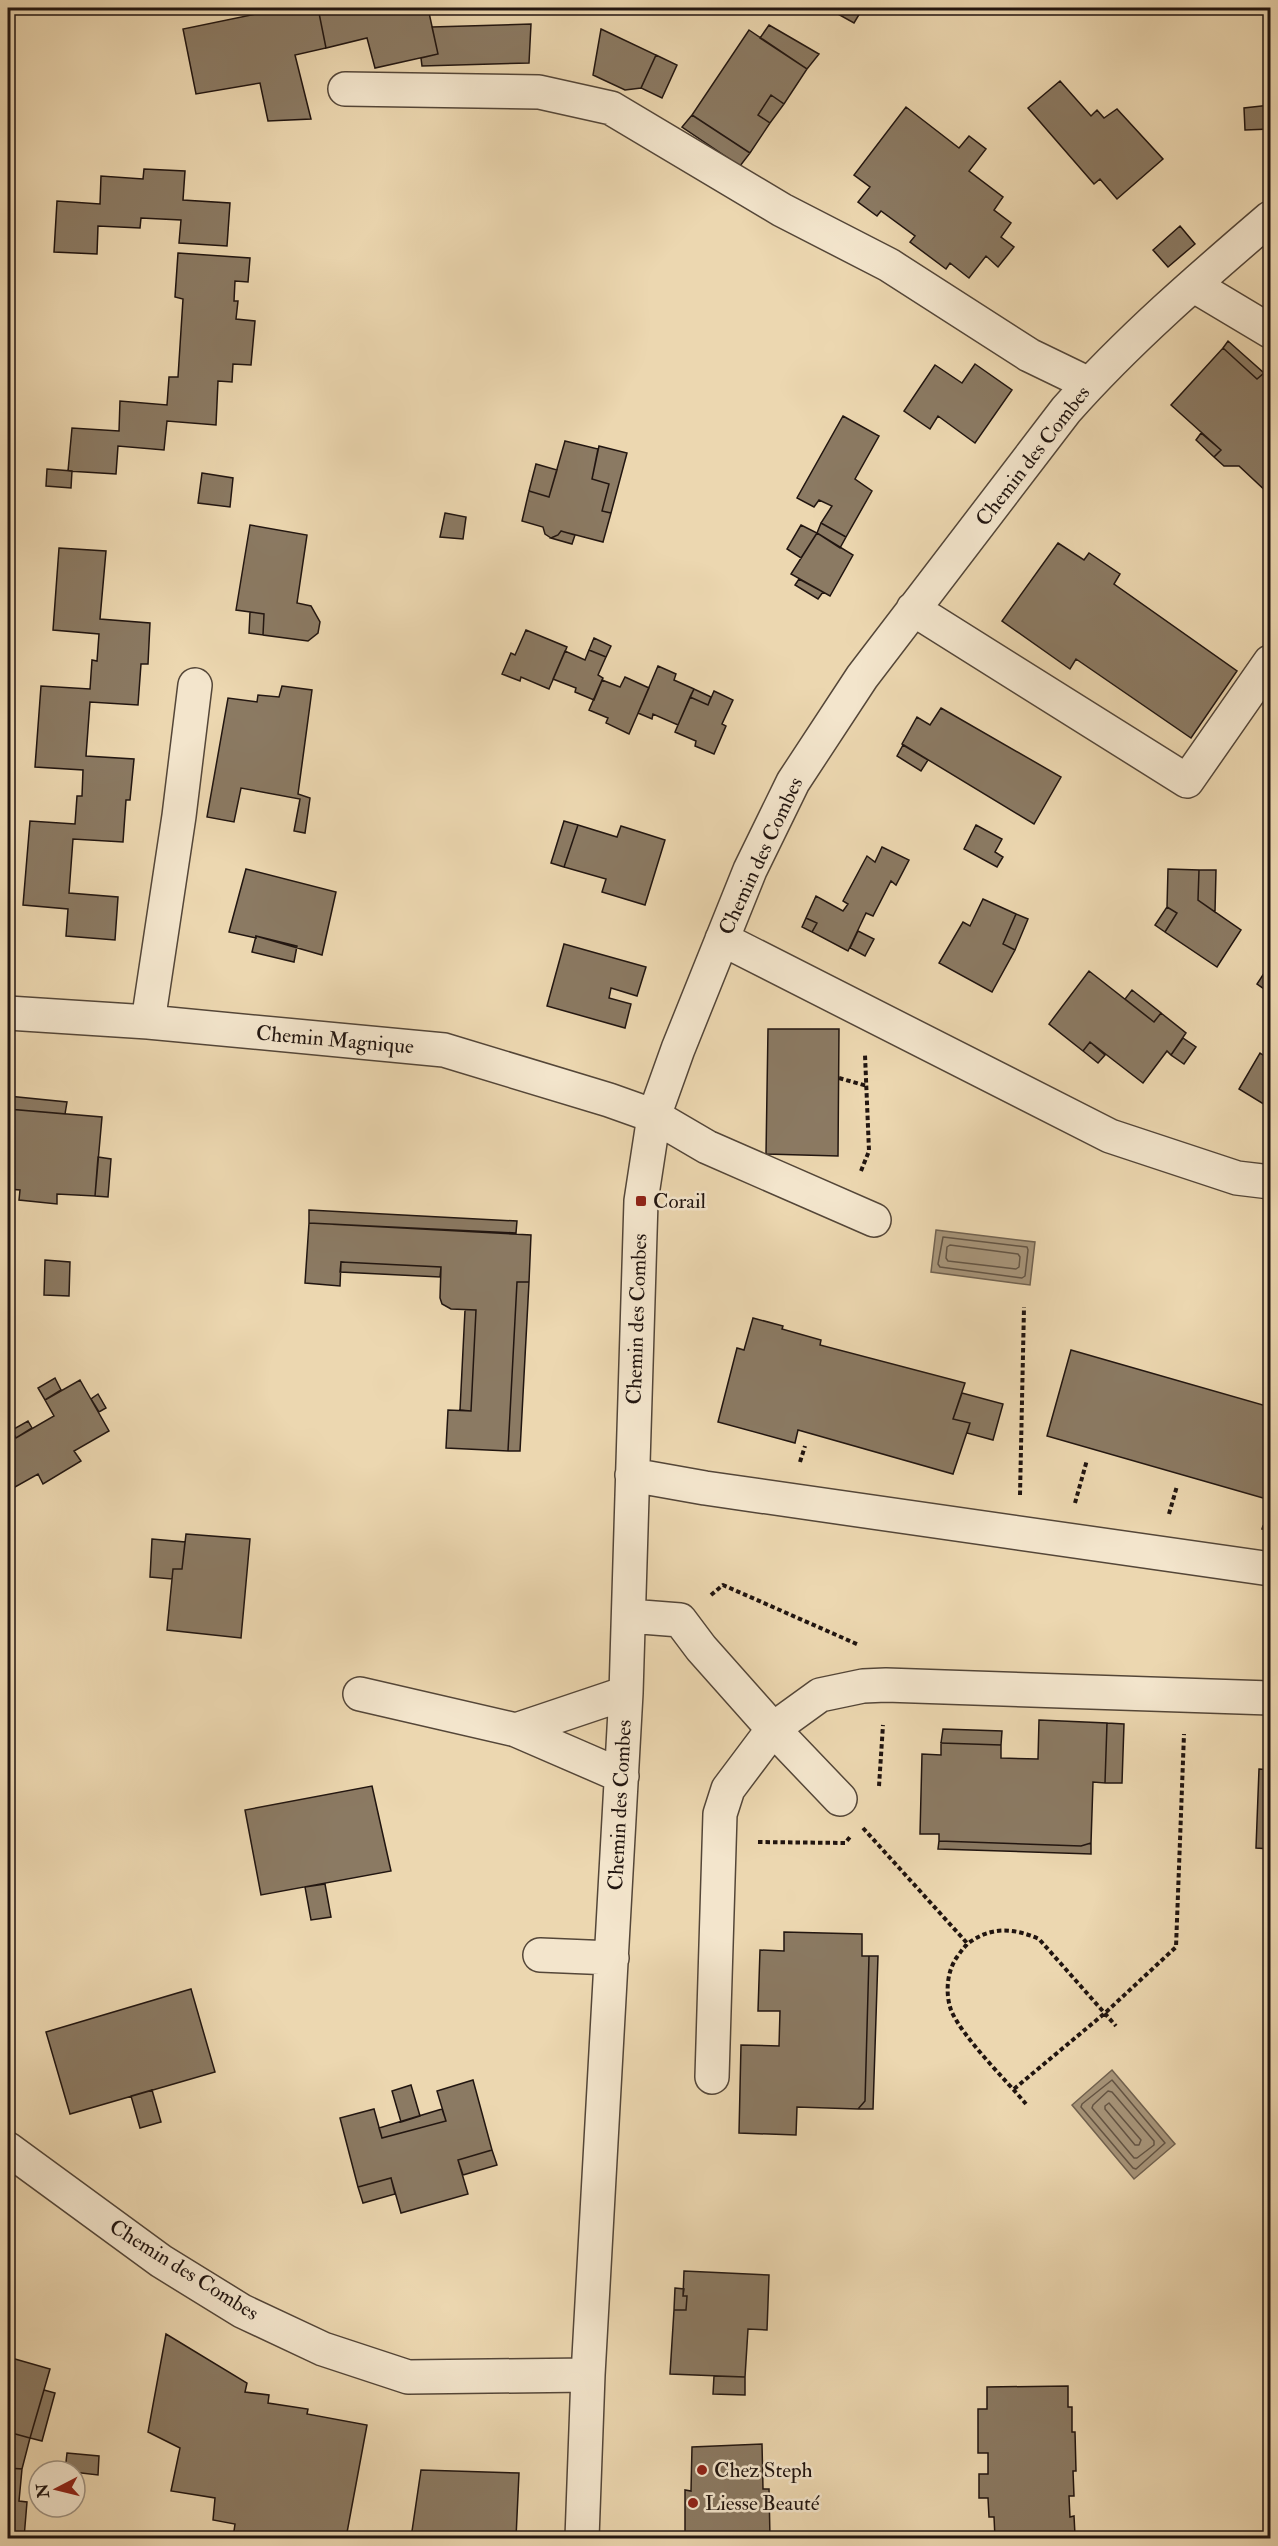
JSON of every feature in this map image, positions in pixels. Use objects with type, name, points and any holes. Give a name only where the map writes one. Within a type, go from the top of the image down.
[{"type":"street","points":[[345,89],[539,92],[611,108],[782,210],[888,265],[1029,355],[1089,384]]},
{"type":"street","name":"Chemin des Combes","points":[[582,2538],[588,2375],[626,1693],[641,1201],[654,1116],[750,870],[793,782],[862,677],[1066,410],[1089,384],[1193,285],[1270,218]]},
{"type":"street","points":[[1193,285],[1270,331]]},
{"type":"street","points":[[913,609],[1187,781],[1270,662]]},
{"type":"street","points":[[148,1022],[179,816],[195,685]]},
{"type":"street","points":[[722,939],[1110,1136],[1237,1178],[1270,1182]]},
{"type":"street","name":"Chemin Magnique","points":[[8,1013],[148,1022],[444,1050],[654,1116],[707,1146],[860,1214]]},
{"type":"street","points":[[632,1474],[705,1488],[1270,1569]]},
{"type":"street","points":[[629,1616],[680,1620],[701,1648],[773,1729],[840,1798]]},
{"type":"street","points":[[712,2077],[720,1814],[728,1789],[773,1729],[820,1695],[863,1686],[886,1685],[1270,1698]]},
{"type":"street","points":[[516,1730],[626,1693]]},
{"type":"street","points":[[360,1694],[516,1730],[622,1776]]},
{"type":"street","points":[[540,1955],[612,1958]]},
{"type":"street","name":"Chemin des Combes","points":[[8,2150],[161,2260],[242,2311],[323,2349],[408,2377],[588,2375]]},
{"type":"path","points":[[860,1214],[869,1151],[864,1011]]},
{"type":"path","points":[[839,1078],[867,1086]]},
{"type":"path","points":[[1019,1533],[1024,1306]]},
{"type":"path","points":[[680,1620],[723,1585],[886,1657],[886,1685]]},
{"type":"path","points":[[1014,2089],[1105,2013],[1176,1947],[1185,1695]]},
{"type":"path","points":[[861,1826],[968,1943]]},
{"type":"path","points":[[1026,2104],[961,2028],[951,2009],[947,1985],[952,1963],[968,1943],[985,1932],[1000,1930],[1021,1932],[1039,1939],[1116,2026]]},
{"type":"water","points":[[936,1230],[1035,1242],[1030,1285],[931,1272]]},
{"type":"water","points":[[1112,2070],[1175,2144],[1134,2179],[1072,2105]]},
{"type":"building","points":[[285,8],[318,8],[326,48],[295,55],[311,119],[268,121],[260,83],[196,94],[183,29]]},
{"type":"building","points":[[318,8],[428,8],[438,54],[375,68],[367,38],[326,48]]},
{"type":"building","points":[[827,8],[863,8],[854,23]]},
{"type":"building","points":[[531,24],[529,63],[422,66],[421,58],[438,54],[432,27]]},
{"type":"building","points":[[769,25],[819,54],[807,69],[760,38]]},
{"type":"building","points":[[601,29],[656,55],[641,88],[625,90],[593,75]]},
{"type":"building","points":[[749,30],[807,69],[784,104],[771,95],[758,115],[770,123],[750,153],[692,115]]},
{"type":"building","points":[[656,55],[677,65],[662,98],[641,88]]},
{"type":"building","points":[[1060,81],[1091,116],[1097,110],[1104,118],[1117,109],[1163,159],[1117,199],[1100,179],[1094,184],[1028,108]]},
{"type":"building","points":[[771,95],[784,104],[770,123],[758,115]]},
{"type":"building","points":[[1270,105],[1270,129],[1245,130],[1244,108]]},
{"type":"building","points":[[906,107],[959,148],[969,136],[986,149],[969,171],[1003,197],[994,210],[1011,223],[1001,237],[1014,247],[998,267],[986,256],[969,278],[950,263],[946,269],[910,242],[915,236],[881,211],[877,216],[858,202],[870,187],[854,175]]},
{"type":"building","points":[[692,115],[750,153],[740,166],[682,127]]},
{"type":"building","points":[[144,169],[185,171],[183,200],[230,203],[227,246],[179,243],[181,220],[141,218],[140,228],[98,226],[97,254],[54,252],[57,201],[100,204],[101,176],[143,179]]},
{"type":"building","points":[[1180,226],[1195,244],[1168,267],[1153,250]]},
{"type":"building","points":[[178,253],[250,258],[248,282],[235,281],[234,301],[238,301],[236,319],[255,321],[251,365],[233,364],[232,382],[218,381],[216,425],[167,421],[164,450],[118,446],[116,474],[68,471],[72,428],[119,431],[120,401],[167,405],[169,377],[178,377],[183,299],[175,297]]},
{"type":"building","points":[[1228,341],[1264,373],[1257,379],[1223,348]]},
{"type":"building","points":[[1223,348],[1257,379],[1264,373],[1270,379],[1270,495],[1239,466],[1224,466],[1214,457],[1221,450],[1171,405]]},
{"type":"building","points":[[975,364],[1012,390],[975,443],[938,416],[930,429],[904,411],[935,365],[962,383]]},
{"type":"building","points":[[843,416],[879,436],[855,479],[872,491],[846,537],[821,523],[832,506],[819,500],[814,507],[797,498]]},
{"type":"building","points":[[1201,433],[1221,450],[1214,457],[1196,440]]},
{"type":"building","points":[[565,441],[598,449],[592,479],[609,484],[602,511],[611,513],[603,542],[561,531],[551,538],[545,534],[543,527],[522,521],[529,491],[549,497]]},
{"type":"building","points":[[599,446],[627,453],[611,513],[602,511],[609,484],[592,479]]},
{"type":"building","points":[[536,464],[557,470],[549,497],[529,491]]},
{"type":"building","points":[[47,469],[72,471],[71,488],[46,486]]},
{"type":"building","points":[[202,473],[233,478],[230,507],[198,503]]},
{"type":"building","points":[[445,513],[466,517],[463,539],[440,537]]},
{"type":"building","points":[[821,523],[846,537],[840,548],[817,533]]},
{"type":"building","points":[[250,525],[307,535],[297,603],[311,606],[320,622],[318,633],[308,641],[263,635],[264,614],[236,610]]},
{"type":"building","points":[[801,525],[817,533],[801,558],[787,549]]},
{"type":"building","points":[[561,531],[575,535],[572,544],[551,538]]},
{"type":"building","points":[[817,533],[853,555],[830,596],[791,574]]},
{"type":"building","points":[[1058,543],[1084,560],[1089,553],[1120,574],[1114,584],[1237,671],[1191,738],[1076,659],[1070,669],[1002,621]]},
{"type":"building","points":[[59,548],[106,551],[100,619],[150,623],[148,664],[141,664],[138,705],[90,702],[86,756],[134,759],[130,800],[126,800],[123,842],[73,839],[69,893],[118,897],[115,940],[66,936],[68,909],[23,905],[30,821],[75,824],[77,796],[82,796],[83,770],[35,767],[41,686],[90,689],[92,660],[97,661],[99,634],[53,630]]},
{"type":"building","points":[[799,579],[823,592],[818,599],[795,585]]},
{"type":"building","points":[[250,612],[264,614],[263,635],[249,633]]},
{"type":"building","points":[[526,630],[567,647],[549,689],[521,677],[520,681],[502,674],[511,653],[515,655]]},
{"type":"building","points":[[594,638],[611,646],[606,657],[589,650]]},
{"type":"building","points":[[589,650],[606,657],[598,675],[603,678],[594,700],[575,692],[576,688],[553,679],[565,651],[585,660]]},
{"type":"building","points":[[658,666],[676,674],[674,680],[694,689],[678,725],[653,714],[652,719],[638,713]]},
{"type":"building","points":[[625,677],[649,688],[629,734],[606,723],[608,718],[589,710],[602,680],[620,687]]},
{"type":"building","points":[[282,686],[312,690],[298,794],[310,798],[305,833],[294,831],[300,799],[241,788],[234,822],[207,817],[228,698],[257,702],[258,695],[279,697]]},
{"type":"building","points":[[694,689],[711,697],[708,705],[690,697]]},
{"type":"building","points":[[714,691],[733,700],[722,724],[726,726],[714,754],[695,746],[696,741],[675,732],[690,697],[708,705]]},
{"type":"building","points":[[941,708],[1061,777],[1034,824],[902,744],[917,717],[930,725]]},
{"type":"building","points":[[903,745],[928,760],[921,771],[897,756]]},
{"type":"building","points":[[564,821],[578,825],[564,867],[551,863]]},
{"type":"building","points":[[578,825],[617,837],[621,826],[665,840],[645,905],[602,892],[606,879],[564,867]]},
{"type":"building","points":[[976,825],[1002,839],[995,852],[1003,857],[997,867],[964,849]]},
{"type":"building","points":[[882,847],[909,860],[896,885],[891,881],[873,916],[866,913],[848,951],[812,932],[817,923],[806,918],[816,896],[843,911],[848,904],[843,901],[867,856],[875,862]]},
{"type":"building","points":[[246,869],[336,892],[322,955],[256,936],[256,938],[229,932]]},
{"type":"building","points":[[1168,869],[1199,870],[1198,900],[1241,930],[1217,967],[1165,932],[1177,913],[1167,907]]},
{"type":"building","points":[[1199,870],[1216,870],[1215,912],[1198,900]]},
{"type":"building","points":[[983,899],[1016,914],[1003,944],[1015,950],[992,992],[939,963],[963,922],[970,926]]},
{"type":"building","points":[[1167,907],[1177,913],[1165,932],[1155,925]]},
{"type":"building","points":[[1016,914],[1028,919],[1015,950],[1003,944]]},
{"type":"building","points":[[806,918],[817,923],[812,932],[802,927]]},
{"type":"building","points":[[858,931],[874,939],[865,956],[850,948]]},
{"type":"building","points":[[256,936],[297,946],[294,962],[252,952]]},
{"type":"building","points":[[564,944],[646,967],[637,996],[611,988],[609,998],[631,1004],[625,1028],[547,1006]]},
{"type":"building","points":[[1270,964],[1270,993],[1257,984]]},
{"type":"building","points":[[1089,971],[1154,1022],[1161,1013],[1186,1033],[1171,1055],[1167,1051],[1143,1083],[1090,1042],[1083,1051],[1049,1024]]},
{"type":"building","points":[[1132,990],[1161,1013],[1154,1022],[1125,999]]},
{"type":"building","points":[[768,1029],[839,1029],[838,1156],[766,1154]]},
{"type":"building","points":[[1183,1038],[1196,1047],[1184,1064],[1171,1055]]},
{"type":"building","points":[[1090,1042],[1105,1055],[1098,1063],[1083,1051]]},
{"type":"building","points":[[1260,1053],[1270,1060],[1270,1108],[1239,1089]]},
{"type":"building","points":[[8,1096],[67,1102],[65,1114],[8,1109]]},
{"type":"building","points":[[8,1109],[102,1117],[95,1196],[57,1194],[57,1204],[19,1200],[20,1190],[8,1189]]},
{"type":"building","points":[[98,1157],[111,1159],[108,1197],[95,1196]]},
{"type":"building","points":[[309,1210],[517,1221],[516,1233],[309,1223]]},
{"type":"building","points":[[309,1223],[531,1235],[529,1282],[517,1282],[508,1451],[446,1448],[448,1410],[471,1411],[476,1310],[451,1309],[442,1304],[440,1298],[441,1267],[341,1262],[340,1286],[305,1283]]},
{"type":"building","points":[[45,1260],[70,1262],[69,1296],[44,1295]]},
{"type":"building","points":[[341,1262],[441,1267],[440,1277],[340,1272]]},
{"type":"building","points":[[517,1282],[529,1282],[520,1451],[508,1451]]},
{"type":"building","points":[[465,1310],[476,1310],[471,1411],[460,1410]]},
{"type":"building","points":[[753,1318],[821,1340],[820,1345],[965,1383],[953,1419],[970,1423],[953,1474],[798,1430],[795,1443],[718,1422],[737,1348],[744,1350]]},
{"type":"building","points":[[1071,1350],[1270,1407],[1270,1500],[1047,1436]]},
{"type":"building","points":[[55,1378],[61,1390],[45,1400],[38,1388]]},
{"type":"building","points":[[80,1380],[109,1431],[74,1451],[81,1461],[43,1484],[38,1474],[8,1491],[8,1433],[12,1430],[16,1438],[54,1416],[45,1400]]},
{"type":"building","points":[[962,1393],[1003,1404],[993,1440],[967,1433],[970,1423],[953,1419]]},
{"type":"building","points":[[98,1394],[106,1408],[99,1412],[91,1399]]},
{"type":"building","points":[[28,1421],[32,1428],[16,1438],[12,1430]]},
{"type":"building","points":[[186,1534],[250,1539],[241,1638],[167,1630],[173,1569],[182,1569]]},
{"type":"building","points":[[152,1539],[185,1542],[182,1569],[173,1569],[172,1579],[150,1577]]},
{"type":"building","points":[[1039,1720],[1107,1723],[1105,1783],[1093,1782],[1091,1843],[1081,1846],[939,1841],[939,1834],[920,1834],[922,1754],[941,1755],[941,1743],[1001,1745],[1001,1758],[1038,1759]]},
{"type":"building","points":[[1107,1723],[1124,1724],[1122,1783],[1105,1783]]},
{"type":"building","points":[[943,1729],[1002,1731],[1001,1745],[941,1743]]},
{"type":"building","points":[[1259,1769],[1270,1770],[1270,1849],[1256,1848]]},
{"type":"building","points":[[372,1786],[391,1871],[261,1895],[245,1810]]},
{"type":"building","points":[[939,1841],[1081,1846],[1091,1843],[1091,1854],[938,1849]]},
{"type":"building","points":[[325,1884],[331,1917],[311,1920],[305,1887]]},
{"type":"building","points":[[784,1932],[862,1934],[862,1956],[869,1956],[865,2101],[858,2109],[797,2107],[796,2135],[739,2133],[741,2045],[779,2046],[780,2011],[758,2011],[760,1950],[784,1951]]},
{"type":"building","points":[[869,1956],[878,1956],[873,2109],[858,2109],[865,2101]]},
{"type":"building","points":[[191,1989],[215,2072],[70,2114],[46,2032]]},
{"type":"building","points":[[473,2080],[492,2150],[458,2160],[468,2194],[401,2213],[391,2178],[358,2187],[340,2118],[374,2109],[382,2138],[446,2121],[437,2091]]},
{"type":"building","points":[[411,2085],[420,2116],[401,2122],[392,2091]]},
{"type":"building","points":[[152,2090],[161,2122],[140,2128],[131,2096]]},
{"type":"building","points":[[442,2109],[446,2121],[382,2138],[379,2128]]},
{"type":"building","points":[[492,2150],[497,2165],[463,2175],[458,2160]]},
{"type":"building","points":[[391,2178],[395,2194],[363,2203],[358,2187]]},
{"type":"building","points":[[684,2271],[769,2275],[767,2330],[748,2329],[745,2377],[670,2374],[674,2310],[686,2310],[687,2296],[683,2296]]},
{"type":"building","points":[[675,2288],[684,2289],[683,2296],[687,2296],[686,2310],[674,2310]]},
{"type":"building","points":[[166,2334],[247,2383],[245,2392],[269,2395],[268,2403],[308,2409],[307,2414],[367,2425],[346,2538],[233,2538],[235,2524],[213,2520],[215,2498],[171,2491],[180,2448],[148,2432]]},
{"type":"building","points":[[8,2357],[50,2369],[30,2438],[8,2432]]},
{"type":"building","points":[[714,2376],[745,2377],[745,2395],[713,2394]]},
{"type":"building","points":[[1068,2386],[1068,2407],[1072,2407],[1072,2432],[1075,2432],[1076,2471],[1073,2471],[1074,2496],[1069,2496],[1070,2517],[1074,2516],[1075,2535],[1080,2535],[1080,2538],[995,2538],[994,2517],[989,2517],[988,2498],[979,2498],[979,2474],[988,2474],[988,2453],[978,2453],[978,2409],[987,2409],[987,2387]]},
{"type":"building","points":[[44,2390],[55,2393],[42,2441],[30,2438]]},
{"type":"building","points":[[8,2432],[30,2438],[22,2469],[8,2468]]},
{"type":"building","points":[[762,2444],[763,2489],[769,2489],[770,2538],[685,2538],[685,2490],[691,2491],[692,2447]]},
{"type":"building","points":[[67,2453],[99,2456],[98,2475],[87,2474],[87,2459],[66,2459]]},
{"type":"building","points":[[8,2468],[22,2469],[19,2501],[27,2502],[24,2538],[8,2538]]},
{"type":"building","points":[[421,2470],[519,2473],[516,2538],[411,2538]]},
{"type":"place","name":"Corail","points":[[641,1201]]},
{"type":"place","name":"Chez Steph","points":[[702,2470]]},
{"type":"place","name":"Liesse Beauté","points":[[693,2503]]}]
